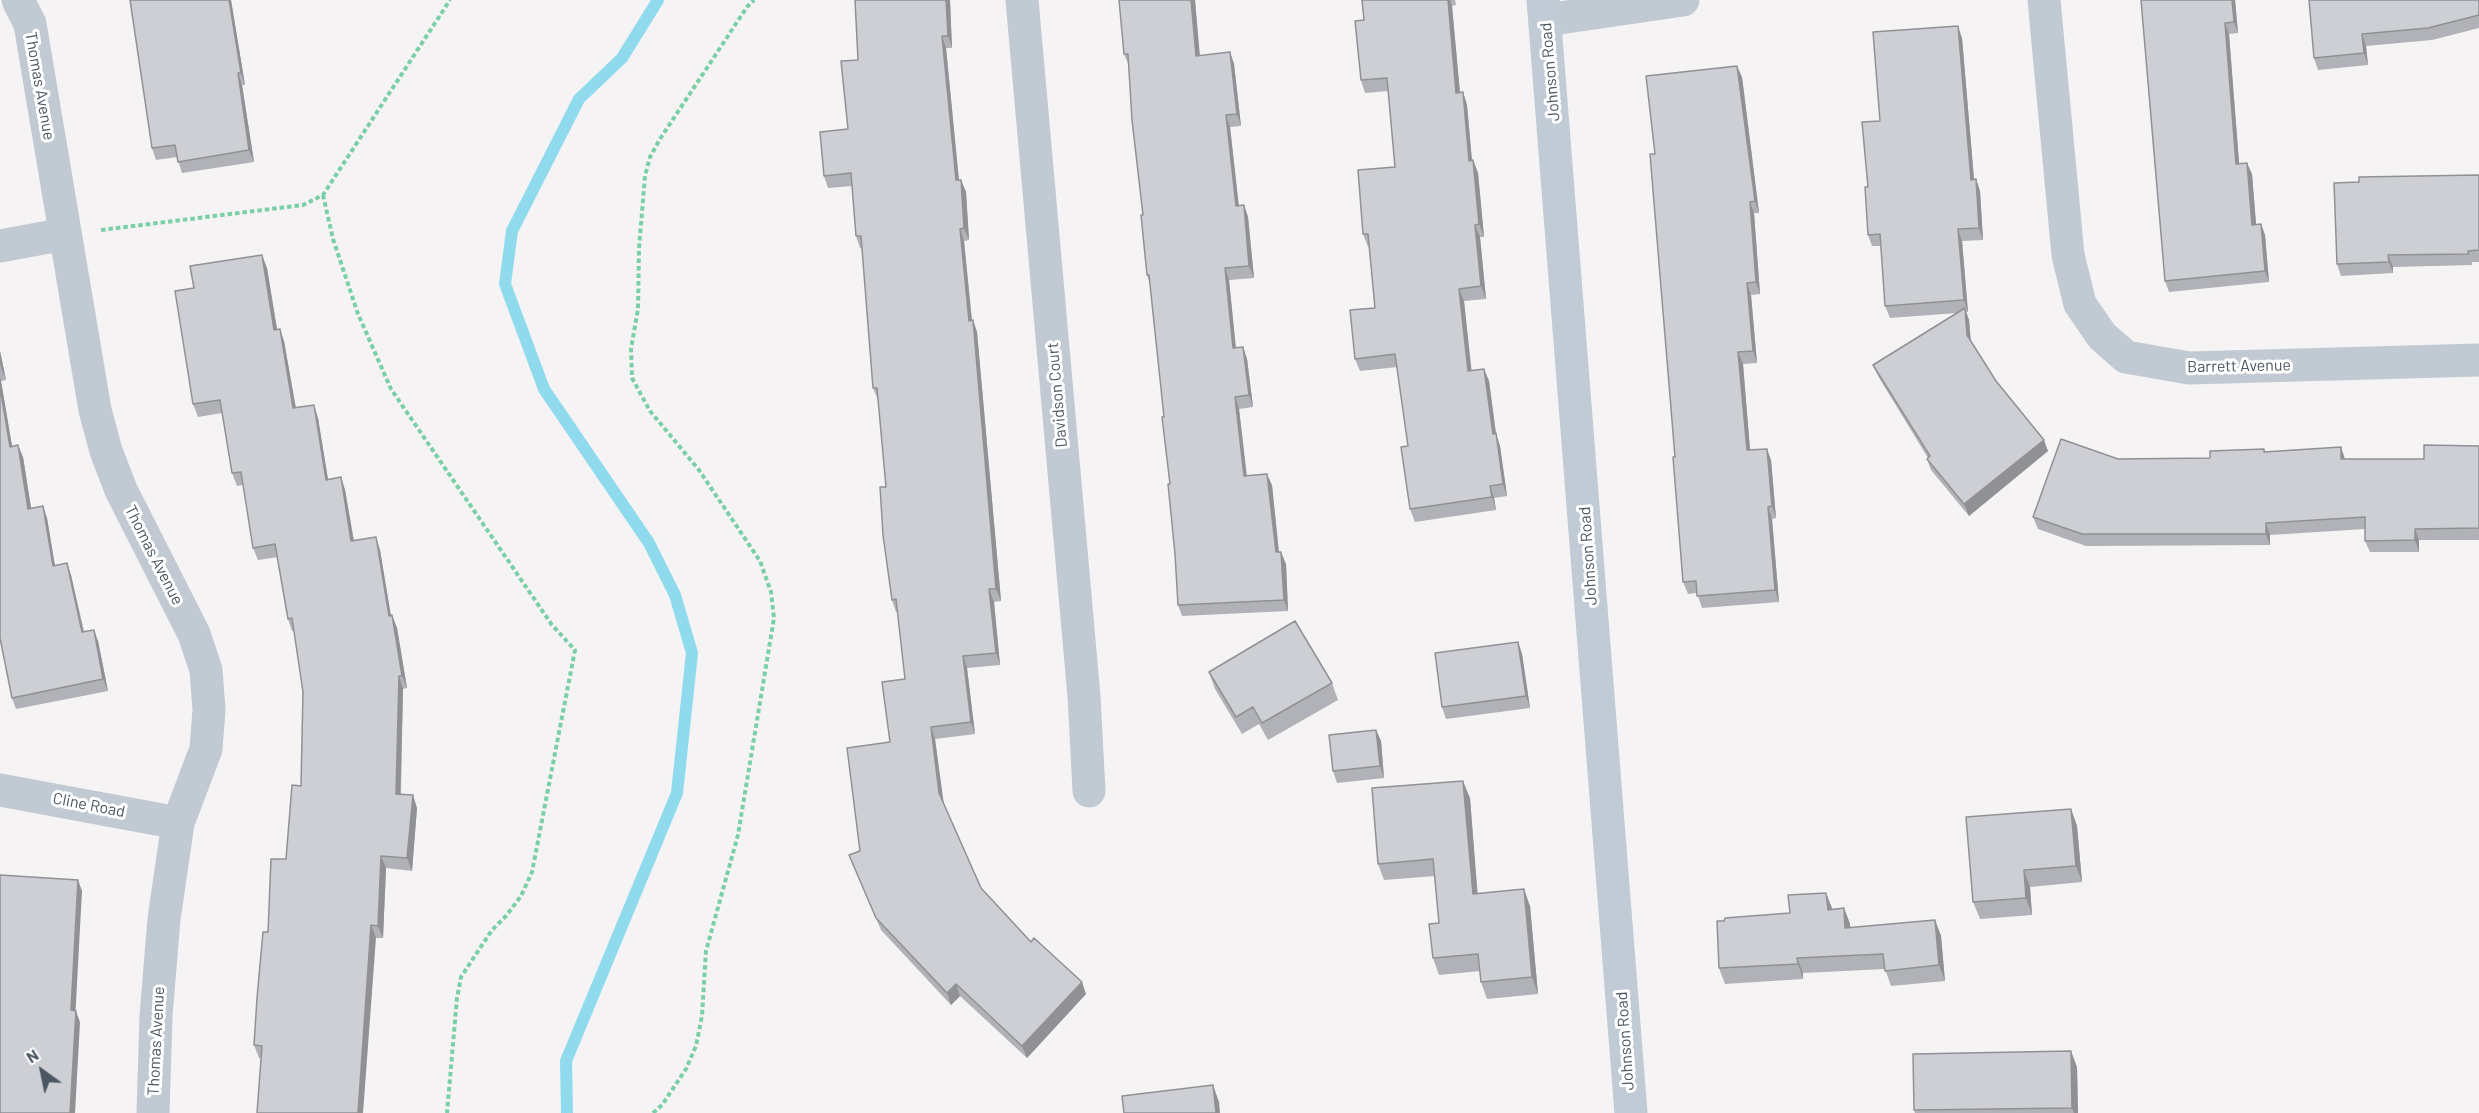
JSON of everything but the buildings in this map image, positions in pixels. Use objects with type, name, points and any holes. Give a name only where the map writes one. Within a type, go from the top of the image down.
[{"type":"street","name":"Thomas Avenue","points":[[18,0],[30,24],[95,410],[106,451],[121,490],[194,634],[206,670],[209,710],[206,749],[178,823],[164,919],[156,1016],[153,1113]]},
{"type":"street","name":"Davidson Court","points":[[1023,0],[1084,696],[1089,791]]},
{"type":"street","points":[[1545,10],[1683,0]]},
{"type":"street","name":"Barrett Avenue","points":[[2044,0],[2068,255],[2080,304],[2102,336],[2126,357],[2189,368],[2479,360]]},
{"type":"street","name":"Johnson Road","points":[[1545,10],[1631,1113]]},
{"type":"street","points":[[0,246],[65,234]]},
{"type":"street","name":"Cline Road","points":[[0,790],[178,823]]},
{"type":"path","points":[[65,234],[303,205],[323,195],[450,0]]},
{"type":"path","points":[[654,1113],[686,1070],[696,1046],[702,1016],[706,951],[738,835],[774,618],[771,592],[760,561],[699,470],[650,411],[632,378],[631,350],[638,309],[639,248],[645,176],[650,157],[660,139],[747,7],[754,0]]},
{"type":"path","points":[[323,195],[333,239],[358,314],[390,389],[552,625],[574,650],[532,872],[521,896],[492,930],[461,977],[457,998],[447,1113]]},
{"type":"waterway","points":[[567,1113],[566,1061],[677,793],[692,653],[675,595],[649,543],[544,389],[505,284],[512,231],[579,99],[622,58],[658,0]]}]
